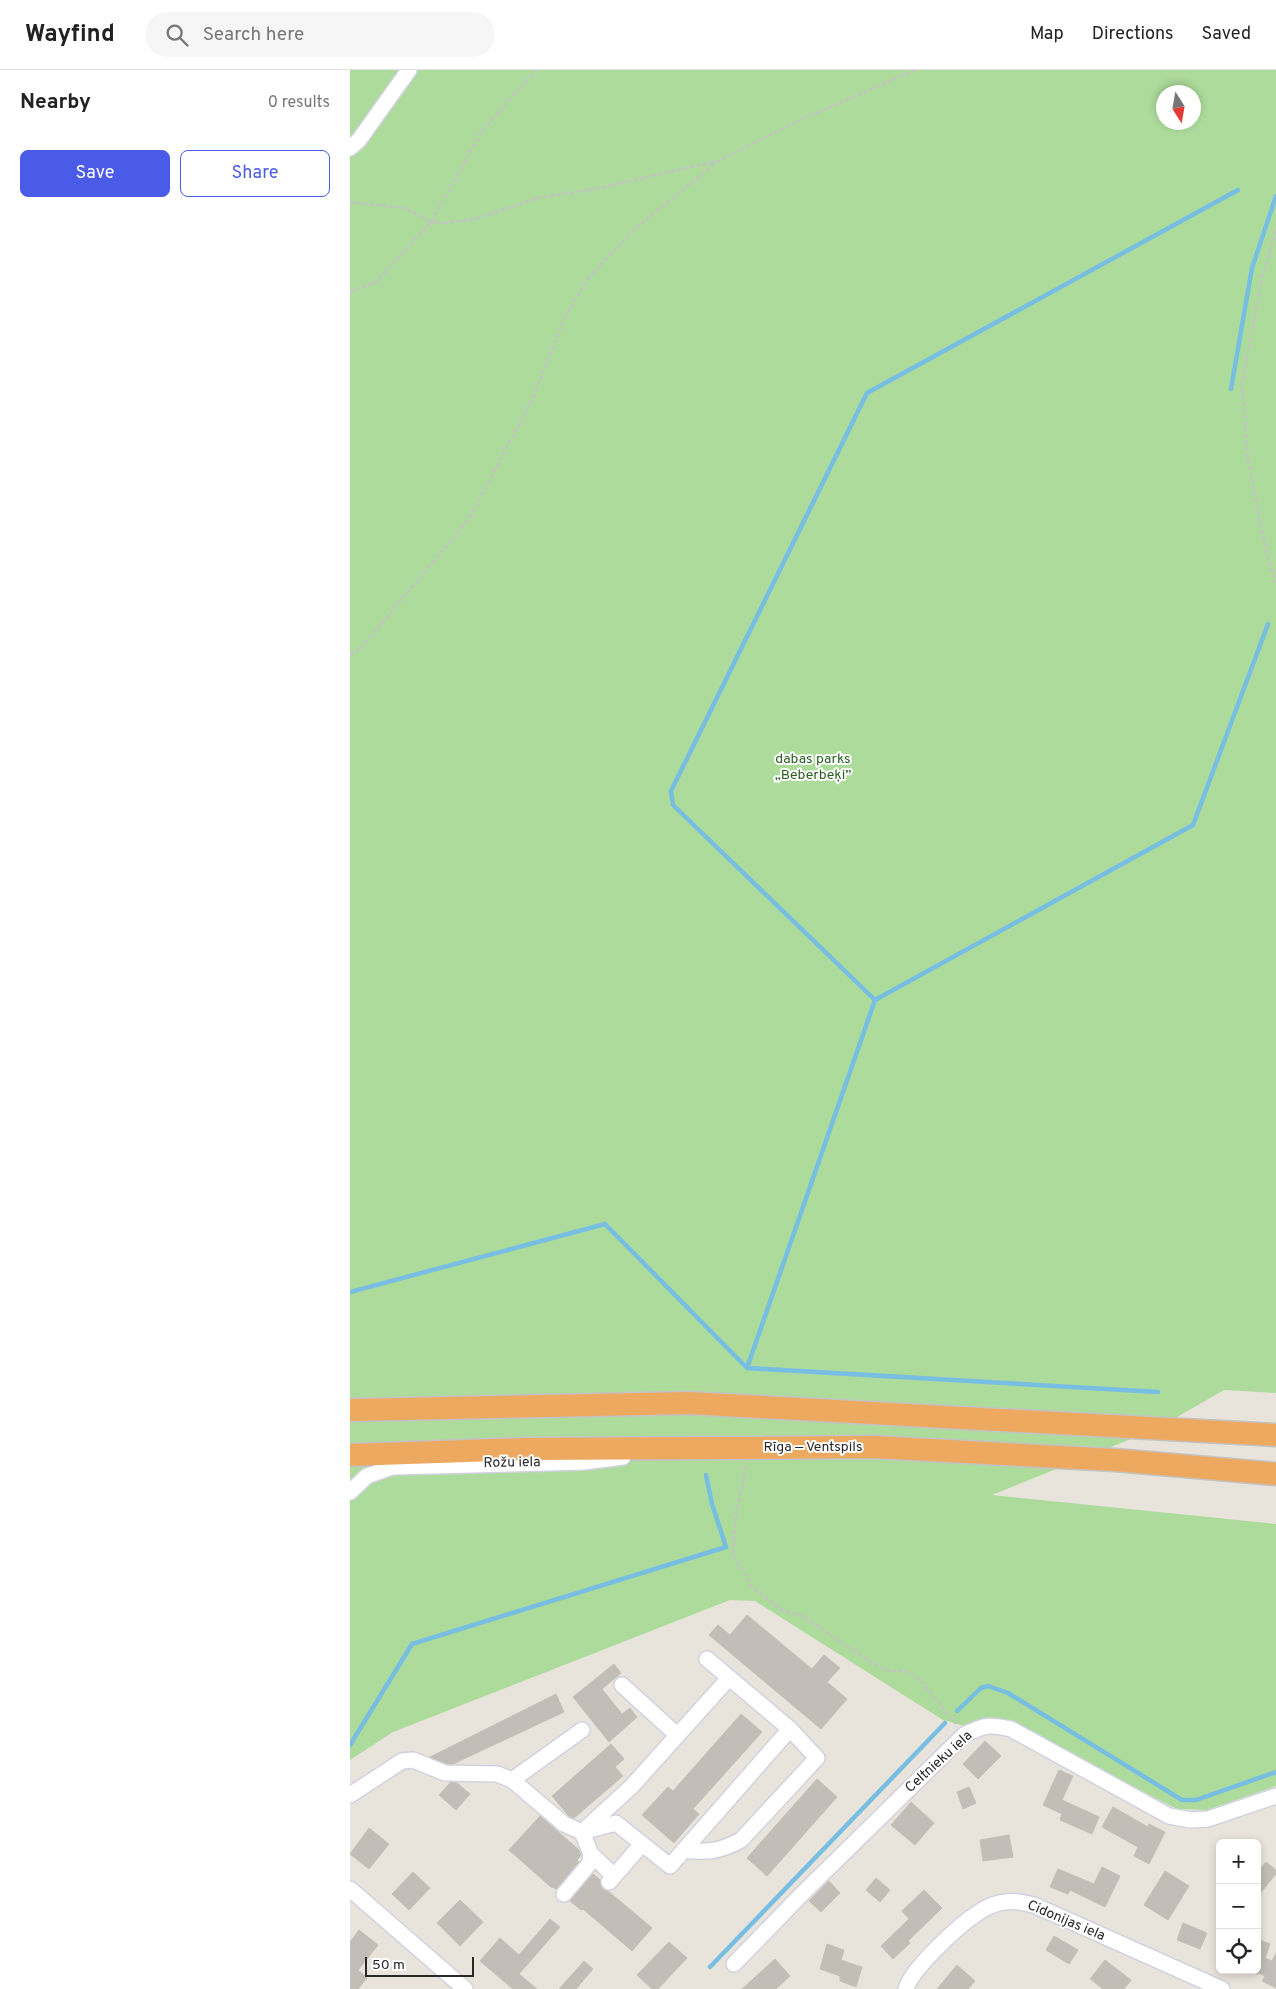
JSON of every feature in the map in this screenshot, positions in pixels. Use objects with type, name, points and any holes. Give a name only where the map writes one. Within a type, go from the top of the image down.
[{"type":"highway","points":[[350,1410],[688,1403],[1276,1435]]},
{"type":"highway","name":"Rīga — Ventspils","points":[[350,1455],[471,1450],[874,1447],[1115,1460],[1276,1474]]},
{"type":"street","points":[[350,148],[359,140],[402,72]]},
{"type":"street","name":"Rožu iela","points":[[350,1492],[367,1476],[392,1467],[584,1462],[639,1456],[680,1448]]},
{"type":"street","points":[[684,1850],[699,1852],[726,1849],[741,1840],[817,1758],[790,1729],[707,1659]]},
{"type":"street","points":[[582,1832],[632,1786],[729,1678]]},
{"type":"street","points":[[622,1685],[677,1735]]},
{"type":"street","name":"Celtnieku iela","points":[[734,1964],[802,1893],[964,1735],[991,1724],[1011,1729],[1169,1816],[1191,1820],[1208,1819],[1276,1796]]},
{"type":"street","points":[[350,1794],[402,1761],[412,1760],[445,1773],[497,1774],[512,1780],[564,1824],[582,1832],[616,1823],[670,1866],[790,1729]]},
{"type":"street","points":[[512,1780],[582,1730]]},
{"type":"street","points":[[582,1832],[591,1854],[612,1879],[642,1844]]},
{"type":"street","points":[[564,1894],[590,1864],[591,1854]]},
{"type":"street","points":[[350,1889],[465,1989]]},
{"type":"street","name":"Cidonijas iela","points":[[906,1989],[908,1982],[928,1957],[963,1923],[982,1910],[999,1903],[1015,1900],[1034,1905],[1222,1989]]},
{"type":"path","points":[[350,292],[376,282],[431,222],[482,131],[536,70]]},
{"type":"path","points":[[350,655],[361,648],[468,520],[533,398],[564,319],[590,276],[637,227],[718,161],[800,120],[915,70]]},
{"type":"path","points":[[350,202],[404,208],[431,222],[445,223],[475,219],[538,198],[599,188],[718,161]]},
{"type":"path","points":[[1276,230],[1262,278],[1242,383],[1248,460],[1267,556],[1276,583]]},
{"type":"path","points":[[748,1447],[742,1488],[736,1510],[733,1553],[750,1585],[782,1610],[803,1616],[860,1656],[887,1671],[906,1671],[920,1681],[964,1735]]},
{"type":"green space","name":"dabas parks „Beberbeķi”","points":[[350,70],[1276,70],[1276,1393],[1224,1390],[1158,1428],[992,1495],[1276,1524],[1276,1786],[1207,1810],[1177,1809],[1000,1718],[968,1727],[943,1720],[755,1601],[730,1600],[393,1732],[350,1760]]},
{"type":"building","points":[[747,1615],[812,1669],[824,1655],[840,1668],[827,1682],[847,1699],[821,1729],[709,1635],[718,1625],[730,1635]]},
{"type":"building","points":[[614,1664],[621,1673],[602,1689],[622,1714],[630,1708],[637,1717],[609,1742],[573,1697]]},
{"type":"building","points":[[556,1694],[564,1712],[453,1764],[447,1764],[430,1757]]},
{"type":"building","points":[[741,1714],[762,1732],[693,1809],[699,1814],[674,1843],[642,1815],[668,1787],[673,1791]]},
{"type":"building","points":[[985,1741],[1001,1756],[978,1779],[963,1764]]},
{"type":"building","points":[[611,1744],[624,1759],[615,1767],[623,1776],[574,1818],[569,1816],[552,1796]]},
{"type":"building","points":[[1059,1770],[1073,1776],[1062,1800],[1099,1817],[1092,1834],[1060,1820],[1062,1814],[1043,1805]]},
{"type":"building","points":[[817,1779],[837,1797],[767,1876],[747,1858]]},
{"type":"building","points":[[451,1782],[457,1783],[470,1794],[456,1810],[439,1795]]},
{"type":"building","points":[[969,1787],[976,1803],[963,1809],[957,1792]]},
{"type":"building","points":[[911,1802],[934,1823],[915,1845],[891,1825]]},
{"type":"building","points":[[1113,1807],[1148,1827],[1149,1824],[1165,1832],[1149,1864],[1134,1856],[1138,1847],[1102,1827]]},
{"type":"building","points":[[540,1816],[579,1850],[581,1855],[577,1860],[579,1862],[556,1889],[552,1888],[509,1850]]},
{"type":"building","points":[[369,1828],[389,1844],[369,1869],[350,1854]]},
{"type":"building","points":[[1009,1835],[1013,1857],[983,1861],[980,1840]]},
{"type":"building","points":[[1266,1862],[1276,1870],[1276,1874],[1261,1892],[1261,1884],[1261,1868]]},
{"type":"building","points":[[1102,1867],[1120,1876],[1105,1907],[1070,1890],[1068,1894],[1050,1887],[1058,1869],[1094,1884]]},
{"type":"building","points":[[1165,1871],[1189,1886],[1168,1920],[1144,1905]]},
{"type":"building","points":[[413,1872],[430,1888],[409,1910],[392,1894]]},
{"type":"building","points":[[593,1874],[600,1880],[603,1889],[608,1891],[652,1928],[632,1951],[583,1909],[581,1910],[570,1901]]},
{"type":"building","points":[[876,1878],[890,1890],[880,1902],[866,1890]]},
{"type":"building","points":[[829,1881],[840,1893],[821,1912],[809,1901]]},
{"type":"building","points":[[924,1890],[942,1908],[908,1941],[910,1943],[893,1959],[881,1946],[909,1919],[902,1911]]},
{"type":"building","points":[[460,1900],[483,1922],[460,1946],[437,1923]]},
{"type":"building","points":[[550,1919],[560,1927],[519,1974],[537,1989],[513,1989],[480,1961],[500,1938],[519,1955]]},
{"type":"building","points":[[1183,1923],[1207,1933],[1200,1949],[1177,1940]]},
{"type":"building","points":[[359,1930],[378,1945],[358,1970],[367,1978],[358,1989],[350,1989],[350,1942]]},
{"type":"building","points":[[1054,1936],[1078,1950],[1069,1964],[1046,1950]]},
{"type":"building","points":[[1261,1941],[1270,1944],[1265,1958],[1272,1961],[1276,1953],[1276,1988],[1262,1981],[1265,1976],[1261,1974]]},
{"type":"building","points":[[669,1942],[687,1958],[658,1989],[652,1989],[637,1975]]},
{"type":"building","points":[[827,1944],[844,1950],[841,1960],[862,1967],[856,1987],[840,1981],[840,1976],[820,1969]]},
{"type":"building","points":[[775,1959],[790,1976],[776,1989],[742,1989]]},
{"type":"building","points":[[1105,1960],[1131,1980],[1124,1989],[1103,1989],[1090,1979]]},
{"type":"building","points":[[584,1961],[593,1969],[576,1989],[559,1989]]},
{"type":"building","points":[[957,1965],[975,1981],[968,1989],[937,1989]]},
{"type":"waterway","points":[[875,1000],[673,805],[671,791],[867,393],[1238,190]]},
{"type":"waterway","points":[[1231,389],[1252,268],[1276,196]]},
{"type":"waterway","points":[[747,1368],[875,1000],[1193,825],[1268,624]]},
{"type":"waterway","points":[[350,1292],[605,1224],[747,1368],[1158,1392]]},
{"type":"waterway","points":[[350,1745],[412,1644],[726,1547],[712,1504],[706,1475]]},
{"type":"waterway","points":[[957,1711],[981,1688],[988,1686],[1008,1693],[1182,1800],[1196,1800],[1276,1772]]},
{"type":"waterway","points":[[710,1967],[945,1723]]}]
